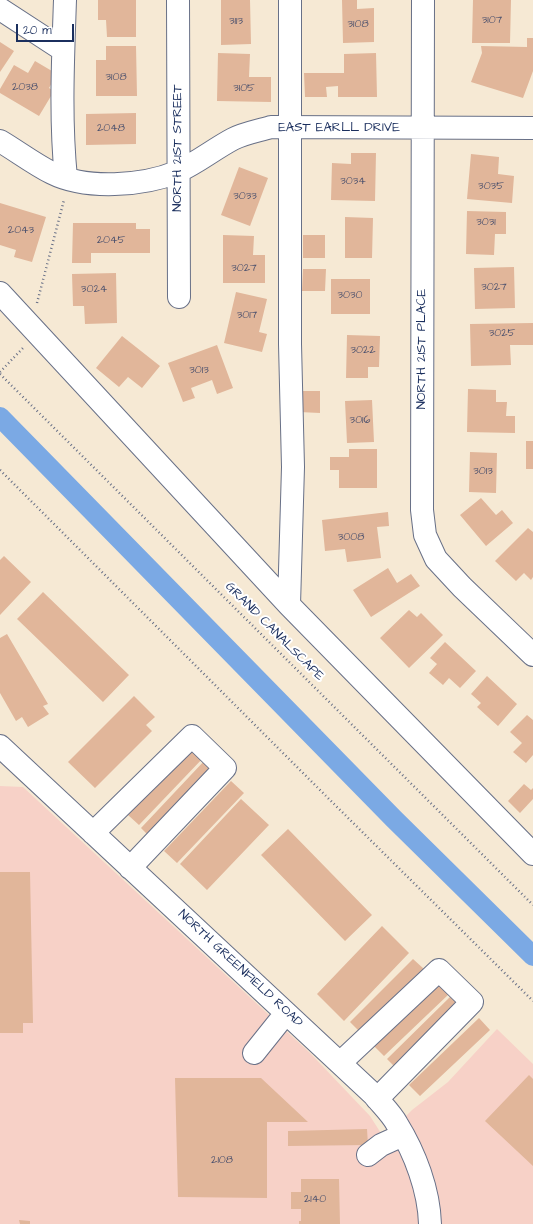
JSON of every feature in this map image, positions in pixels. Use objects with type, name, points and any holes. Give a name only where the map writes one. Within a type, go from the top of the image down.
[{"type":"street","points":[[65,0],[63,50],[65,188]]},
{"type":"street","name":"NORTH 21ST STREET","points":[[178,0],[179,297]]},
{"type":"street","points":[[289,605],[293,466],[290,344],[290,0]]},
{"type":"street","name":"NORTH 21ST PLACE","points":[[423,0],[422,510],[425,535],[436,559],[533,655]]},
{"type":"street","points":[[0,9],[63,50]]},
{"type":"street","name":"EAST EARLL DRIVE","points":[[0,141],[53,173],[65,188],[84,182],[123,184],[148,181],[178,172],[232,140],[247,133],[271,127],[533,128]]},
{"type":"street","points":[[0,293],[289,605],[533,854]]},
{"type":"street","points":[[93,833],[192,736],[225,768],[130,868]]},
{"type":"street","name":"NORTH GREENFIELD ROAD","points":[[0,746],[377,1099],[397,1123],[413,1154],[425,1192],[430,1224]]},
{"type":"street","points":[[340,1063],[439,970],[467,997],[472,1002],[377,1099]]},
{"type":"street","points":[[254,1053],[286,1013]]},
{"type":"street","points":[[368,1155],[381,1145],[403,1135]]},
{"type":"path","points":[[36,307],[65,188]]},
{"type":"path","points":[[0,373],[22,349],[25,343]]},
{"type":"path","name":"GRAND CANALSCAPE","points":[[0,373],[533,905]]},
{"type":"path","points":[[0,470],[533,1001]]},
{"type":"shaded area","points":[[0,786],[23,787],[310,1053],[370,1116],[384,1138],[412,1110],[448,1082],[497,1029],[533,1064],[533,1224],[0,1224]]},
{"type":"building","points":[[98,0],[136,0],[136,37],[107,37],[106,20],[98,20]]},
{"type":"building","points":[[221,0],[250,0],[251,44],[221,45]]},
{"type":"building","points":[[342,0],[357,0],[357,9],[374,8],[374,42],[343,43]]},
{"type":"building","points":[[473,0],[511,0],[510,43],[472,43]]},
{"type":"building","points":[[527,38],[533,38],[533,71],[523,98],[471,82],[482,53],[481,46],[527,47]]},
{"type":"building","points":[[0,42],[14,51],[0,72]]},
{"type":"building","points":[[106,46],[136,46],[137,96],[96,96],[96,60],[106,60]]},
{"type":"building","points":[[218,53],[250,54],[249,77],[271,77],[271,102],[217,101]]},
{"type":"building","points":[[376,53],[377,97],[338,97],[338,86],[326,87],[327,97],[305,97],[304,73],[344,73],[344,54]]},
{"type":"building","points":[[35,61],[57,74],[49,88],[54,91],[39,116],[0,93],[0,89],[14,65],[28,73]]},
{"type":"building","points":[[136,113],[136,144],[86,145],[86,114]]},
{"type":"building","points":[[351,153],[376,153],[375,201],[331,200],[332,163],[351,164]]},
{"type":"building","points":[[471,154],[499,157],[498,174],[514,176],[512,203],[467,199]]},
{"type":"building","points":[[239,167],[268,178],[250,226],[221,215]]},
{"type":"building","points":[[0,203],[46,217],[32,262],[14,257],[16,250],[0,245]]},
{"type":"building","points":[[467,211],[506,212],[506,234],[495,234],[494,255],[466,254]]},
{"type":"building","points":[[345,217],[373,218],[372,258],[345,258]]},
{"type":"building","points":[[73,223],[136,223],[136,229],[150,229],[150,253],[91,253],[91,263],[72,263]]},
{"type":"building","points":[[223,235],[254,236],[253,255],[265,255],[265,283],[223,283]]},
{"type":"building","points":[[303,235],[325,235],[325,258],[303,258]]},
{"type":"building","points":[[514,267],[515,308],[475,309],[474,268]]},
{"type":"building","points":[[303,269],[326,269],[325,291],[302,291]]},
{"type":"building","points":[[116,273],[117,323],[85,324],[84,306],[73,306],[72,274]]},
{"type":"building","points":[[331,279],[370,279],[370,314],[331,314]]},
{"type":"building","points":[[236,292],[267,299],[259,332],[267,334],[262,352],[224,343]]},
{"type":"building","points":[[533,323],[533,345],[510,345],[511,365],[471,366],[470,324]]},
{"type":"building","points":[[347,335],[380,336],[379,367],[368,367],[368,378],[346,378]]},
{"type":"building","points":[[122,336],[160,366],[142,388],[128,377],[119,387],[96,368]]},
{"type":"building","points":[[217,345],[233,388],[217,394],[212,380],[191,388],[195,398],[183,402],[168,363]]},
{"type":"building","points":[[468,389],[496,390],[496,402],[507,402],[506,416],[515,416],[515,433],[467,432]]},
{"type":"building","points":[[300,391],[320,391],[320,413],[299,412]]},
{"type":"building","points":[[372,400],[374,442],[347,443],[345,401]]},
{"type":"building","points":[[526,441],[533,441],[533,469],[526,469]]},
{"type":"building","points":[[349,449],[377,449],[377,488],[339,488],[339,470],[330,470],[330,457],[349,457]]},
{"type":"building","points":[[470,452],[497,453],[496,493],[469,492]]},
{"type":"building","points":[[481,498],[496,515],[502,510],[513,523],[486,546],[460,515]]},
{"type":"building","points":[[388,512],[389,526],[377,527],[381,558],[347,562],[345,549],[325,551],[322,520]]},
{"type":"building","points":[[528,528],[533,532],[533,577],[531,580],[524,573],[516,581],[495,561]]},
{"type":"building","points":[[4,556],[31,582],[0,615],[0,560]]},
{"type":"building","points":[[388,568],[397,583],[411,574],[420,586],[371,617],[353,590]]},
{"type":"building","points":[[43,592],[129,675],[103,702],[17,619]]},
{"type":"building","points":[[409,610],[417,617],[421,613],[443,635],[409,668],[380,638]]},
{"type":"building","points":[[7,634],[48,704],[43,706],[49,714],[28,727],[22,717],[16,721],[0,693],[0,638]]},
{"type":"building","points":[[445,642],[476,671],[460,688],[449,678],[443,685],[429,673],[437,664],[430,658]]},
{"type":"building","points":[[487,676],[517,704],[498,726],[477,707],[481,703],[471,694]]},
{"type":"building","points":[[134,696],[155,717],[146,725],[152,731],[95,788],[68,762]]},
{"type":"building","points":[[527,715],[533,720],[533,755],[526,763],[513,752],[522,743],[510,732]]},
{"type":"building","points":[[194,747],[204,757],[139,825],[128,815]]},
{"type":"building","points":[[206,759],[216,769],[151,838],[141,828]]},
{"type":"building","points":[[231,781],[244,793],[177,863],[164,851]]},
{"type":"building","points":[[524,784],[531,790],[533,788],[533,799],[520,813],[508,801]]},
{"type":"building","points":[[241,799],[269,825],[207,890],[180,864]]},
{"type":"building","points":[[288,829],[372,915],[345,941],[261,855]]},
{"type":"building","points":[[0,872],[30,872],[33,1023],[23,1023],[23,1033],[0,1033]]},
{"type":"building","points":[[382,926],[409,953],[344,1021],[317,994]]},
{"type":"building","points":[[413,959],[424,969],[361,1033],[350,1022]]},
{"type":"building","points":[[439,984],[449,994],[384,1056],[374,1046]]},
{"type":"building","points":[[451,996],[461,1006],[397,1069],[387,1059]]},
{"type":"building","points":[[479,1018],[490,1030],[420,1096],[409,1085]]},
{"type":"building","points":[[529,1075],[533,1079],[533,1166],[485,1121]]},
{"type":"building","points":[[175,1078],[261,1078],[308,1122],[267,1122],[267,1198],[178,1197]]},
{"type":"building","points":[[367,1129],[368,1145],[288,1146],[288,1131]]},
{"type":"building","points":[[301,1179],[339,1179],[340,1224],[299,1224],[299,1221],[301,1221],[301,1209],[291,1209],[291,1192],[301,1192]]},
{"type":"building","points":[[19,1220],[30,1221],[30,1224],[20,1224]]},
{"type":"waterway","points":[[0,417],[394,819],[533,956]]}]
